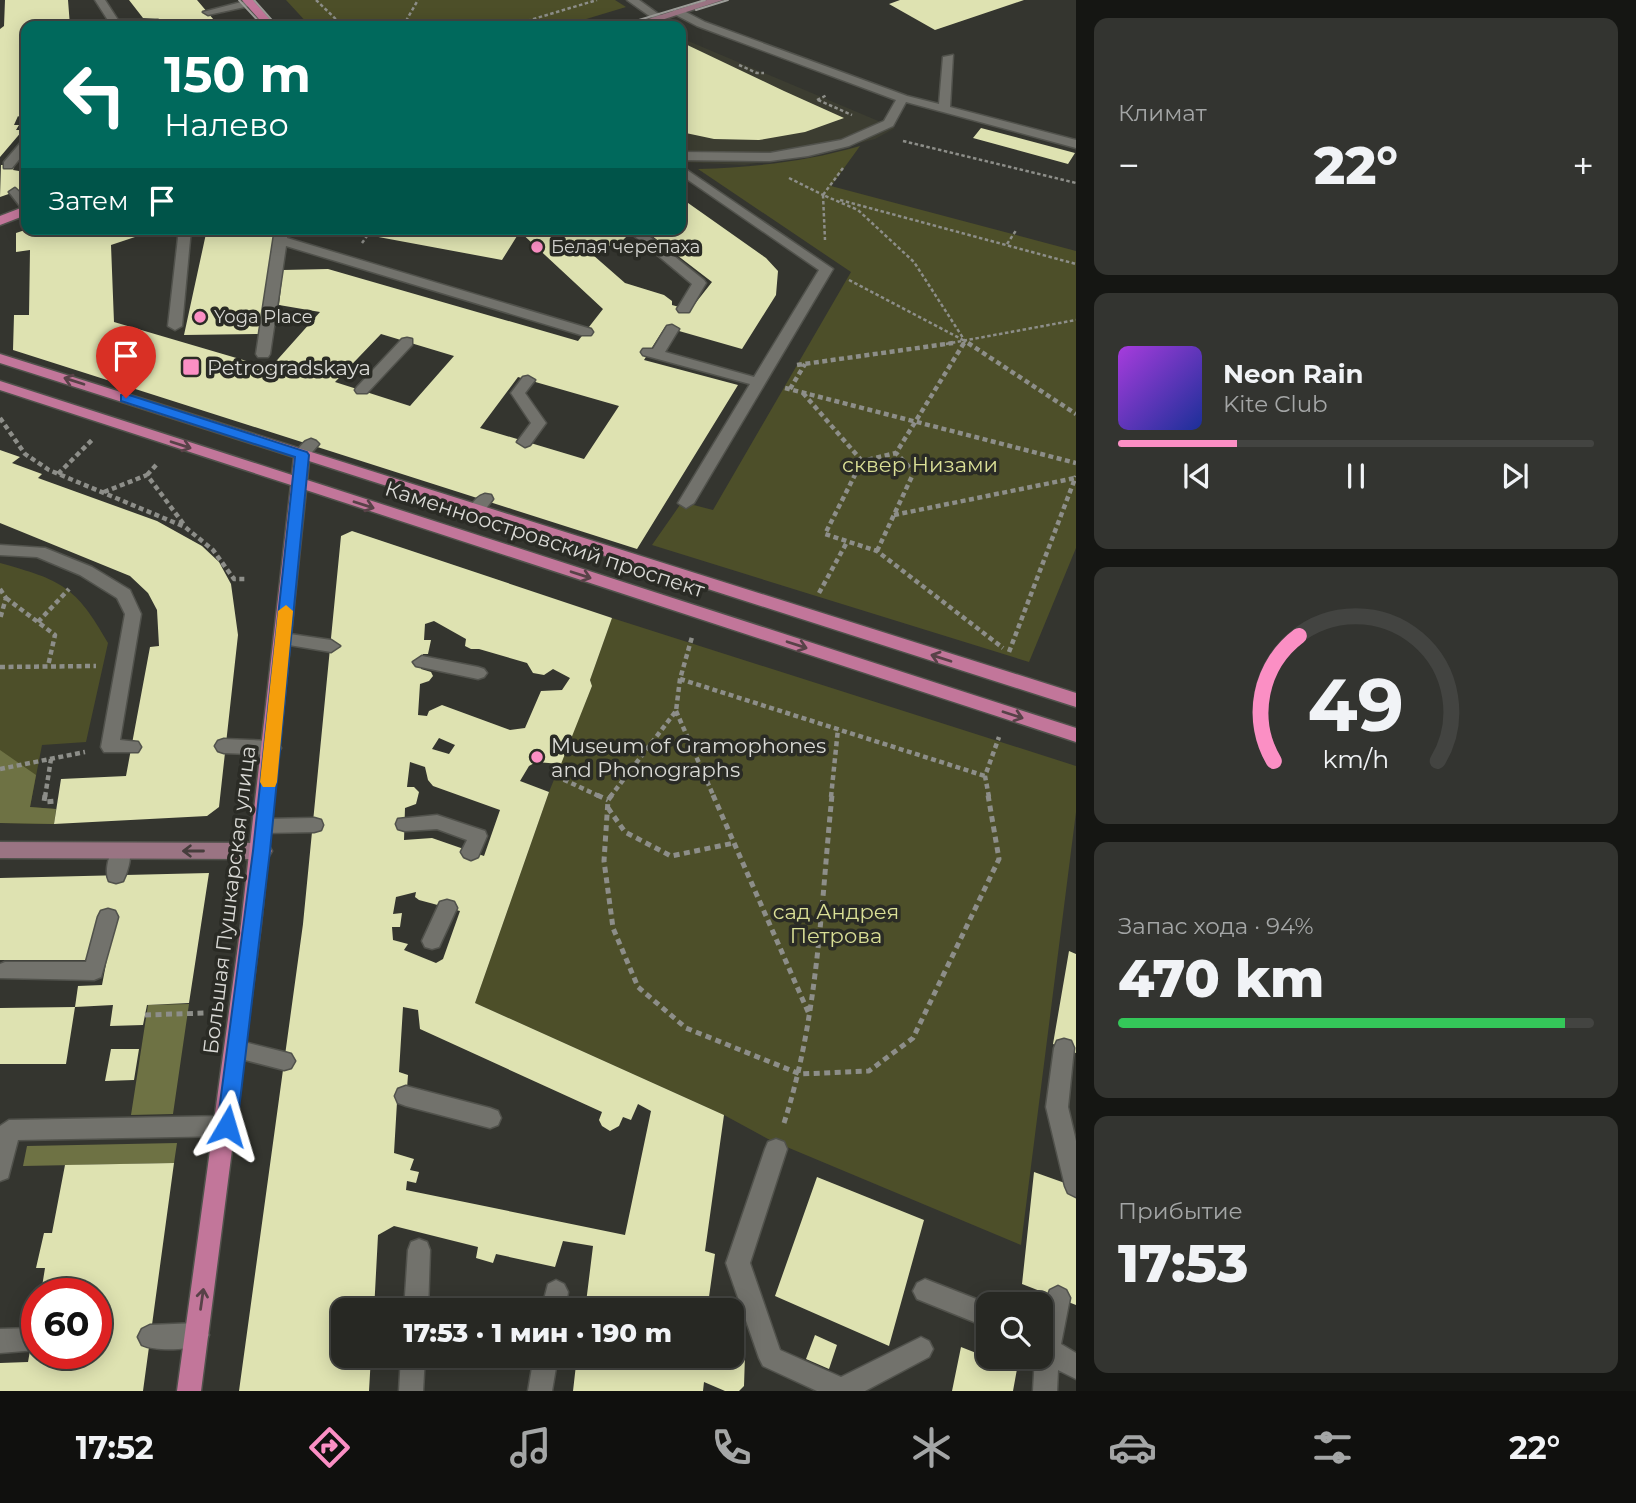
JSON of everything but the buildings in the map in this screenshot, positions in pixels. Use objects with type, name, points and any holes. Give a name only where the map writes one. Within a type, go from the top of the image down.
[{"type":"main road","points":[[248,1],[266,21]]},
{"type":"main road","points":[[0,220],[21,211]]},
{"type":"main road","name":"Каменноостровский проспект","points":[[0,358],[307,449],[1076,701]]},
{"type":"main road","name":"Каменноостровский проспект","points":[[0,385],[1076,735]]},
{"type":"main road","name":"Большая Пушкарская улица","points":[[189,1391],[227,1126],[262,851],[299,484],[307,449]]},
{"type":"street","points":[[649,21],[718,0]]},
{"type":"street","points":[[0,850],[262,851]]},
{"type":"lane","points":[[100,0],[114,21]]},
{"type":"lane","points":[[632,0],[659,18]]},
{"type":"lane","points":[[208,12],[248,1]]},
{"type":"lane","points":[[678,12],[701,24],[903,98],[1076,144]]},
{"type":"lane","points":[[944,108],[949,57]]},
{"type":"lane","points":[[686,156],[770,157],[808,152],[871,133],[889,123],[903,98]]},
{"type":"lane","points":[[8,165],[21,150]]},
{"type":"lane","points":[[686,173],[826,268],[686,503]]},
{"type":"lane","points":[[15,192],[21,201]]},
{"type":"lane","points":[[175,326],[184,235]]},
{"type":"lane","points":[[263,354],[281,235]]},
{"type":"lane","points":[[284,235],[449,298],[567,332],[586,332]]},
{"type":"lane","points":[[639,235],[699,283],[684,309]]},
{"type":"lane","points":[[673,329],[653,353],[758,382]]},
{"type":"lane","points":[[362,390],[407,342]]},
{"type":"lane","points":[[526,442],[539,423],[518,393],[528,380]]},
{"type":"lane","points":[[0,550],[39,552],[86,571],[124,594],[133,614],[110,747],[132,747]]},
{"type":"lane","points":[[283,639],[331,646]]},
{"type":"lane","points":[[422,662],[478,673]]},
{"type":"lane","points":[[224,746],[272,748]]},
{"type":"lane","points":[[405,824],[438,822],[478,836],[471,852]]},
{"type":"lane","points":[[264,826],[314,825]]},
{"type":"lane","points":[[116,875],[121,851]]},
{"type":"lane","points":[[432,941],[447,908]]},
{"type":"lane","points":[[5,971],[94,971],[108,917]]},
{"type":"lane","points":[[1063,1048],[1057,1107],[1076,1186]]},
{"type":"lane","points":[[236,1049],[284,1061]]},
{"type":"lane","points":[[406,1096],[490,1118]]},
{"type":"lane","points":[[0,1171],[9,1130],[227,1126]]},
{"type":"lane","points":[[776,1149],[738,1263],[771,1357],[842,1391],[921,1349]]},
{"type":"lane","points":[[417,1298],[419,1250]]},
{"type":"lane","points":[[925,1291],[976,1311]]},
{"type":"lane","points":[[1053,1316],[1058,1298]]},
{"type":"lane","points":[[150,1337],[197,1335]]},
{"type":"lane","points":[[0,1340],[21,1340]]},
{"type":"lane","points":[[1053,1354],[1076,1367]]},
{"type":"lane","points":[[411,1391],[412,1368]]},
{"type":"lane","points":[[540,1391],[544,1368]]},
{"type":"lane","points":[[1044,1369],[1045,1391]]},
{"type":"path","points":[[316,0],[338,21]]},
{"type":"path","points":[[406,21],[418,0]]},
{"type":"path","points":[[527,21],[597,0]]},
{"type":"path","points":[[1076,183],[871,133],[823,195],[826,268],[965,341],[1076,414]]},
{"type":"path","points":[[823,195],[1076,264]]},
{"type":"path","points":[[823,195],[858,210],[914,262],[965,341]]},
{"type":"path","points":[[1007,244],[1017,229]]},
{"type":"path","points":[[790,389],[806,363],[965,341],[1076,320]]},
{"type":"path","points":[[965,341],[896,453],[862,461],[825,534],[877,551],[1019,660]]},
{"type":"path","points":[[758,382],[1076,463]]},
{"type":"path","points":[[803,393],[862,461]]},
{"type":"path","points":[[0,418],[25,454],[58,474],[185,527],[205,541],[222,559],[234,579],[247,579]]},
{"type":"path","points":[[58,474],[93,440]]},
{"type":"path","points":[[877,551],[914,472],[896,453]]},
{"type":"path","points":[[104,492],[147,475],[159,462]]},
{"type":"path","points":[[147,475],[185,527]]},
{"type":"path","points":[[894,515],[1076,478]]},
{"type":"path","points":[[1009,652],[1076,478]]},
{"type":"path","points":[[817,597],[847,542]]},
{"type":"path","points":[[38,622],[86,571]]},
{"type":"path","points":[[0,589],[6,598],[55,635],[48,666]]},
{"type":"path","points":[[0,619],[6,598]]},
{"type":"path","points":[[692,637],[680,679],[676,710],[608,800],[604,861],[613,928],[638,987],[686,1028],[800,1074],[869,1071],[913,1038],[999,859],[985,776],[999,736]]},
{"type":"path","points":[[0,667],[124,666]]},
{"type":"path","points":[[680,679],[985,776]]},
{"type":"path","points":[[676,710],[810,1016]]},
{"type":"path","points":[[776,1149],[800,1074],[810,1016],[838,729]]},
{"type":"path","points":[[0,769],[110,747]]},
{"type":"path","points":[[51,759],[44,802],[58,801]]},
{"type":"path","points":[[556,776],[608,800]]},
{"type":"path","points":[[607,808],[625,831],[671,856],[734,843]]},
{"type":"path","points":[[145,1015],[206,1013]]},
{"type":"shaded area","points":[[686,40],[895,128],[875,139],[813,155],[744,165],[686,162]]},
{"type":"green space","points":[[286,0],[615,0],[626,7],[580,21],[305,21]]},
{"type":"green space","name":"сквер Низами","points":[[860,146],[831,186],[1076,251],[1076,548],[1029,662],[652,545],[682,502],[713,510],[851,272],[698,169],[780,163]]},
{"type":"green space","points":[[0,563],[38,575],[65,588],[86,609],[108,643],[86,742],[42,745],[30,807],[56,809],[54,824],[0,823]]},
{"type":"green space","name":"сад Андрея Петрова","points":[[612,618],[1076,766],[1076,812],[1021,1245],[770,1140],[724,1115],[475,1003],[549,792],[592,686],[590,680]]},
{"type":"green space","points":[[0,750],[36,775],[30,807],[56,809],[54,824],[0,823]]},
{"type":"green space","points":[[189,1004],[173,1114],[131,1115],[148,1005]]},
{"type":"green space","points":[[177,1143],[174,1163],[23,1166],[27,1146]]},
{"type":"tram line","points":[[239,0],[258,21]]},
{"type":"tram line","points":[[254,0],[273,21]]},
{"type":"tram line","points":[[636,21],[705,0]]},
{"type":"tram line","points":[[696,10],[728,0]]},
{"type":"slow traffic","points":[[269,782],[286,611]]},
{"type":"place","name":"Белая черепаха","points":[[537,247]]},
{"type":"place","name":"Yoga Place","points":[[200,317]]},
{"type":"place","name":"Petrogradskaya","points":[[191,367]]},
{"type":"place","name":"Museum of Gramophones and Phonographs","points":[[537,757]]},
{"type":"route","points":[[126,398],[302,455],[262,851],[227,1126]]}]
